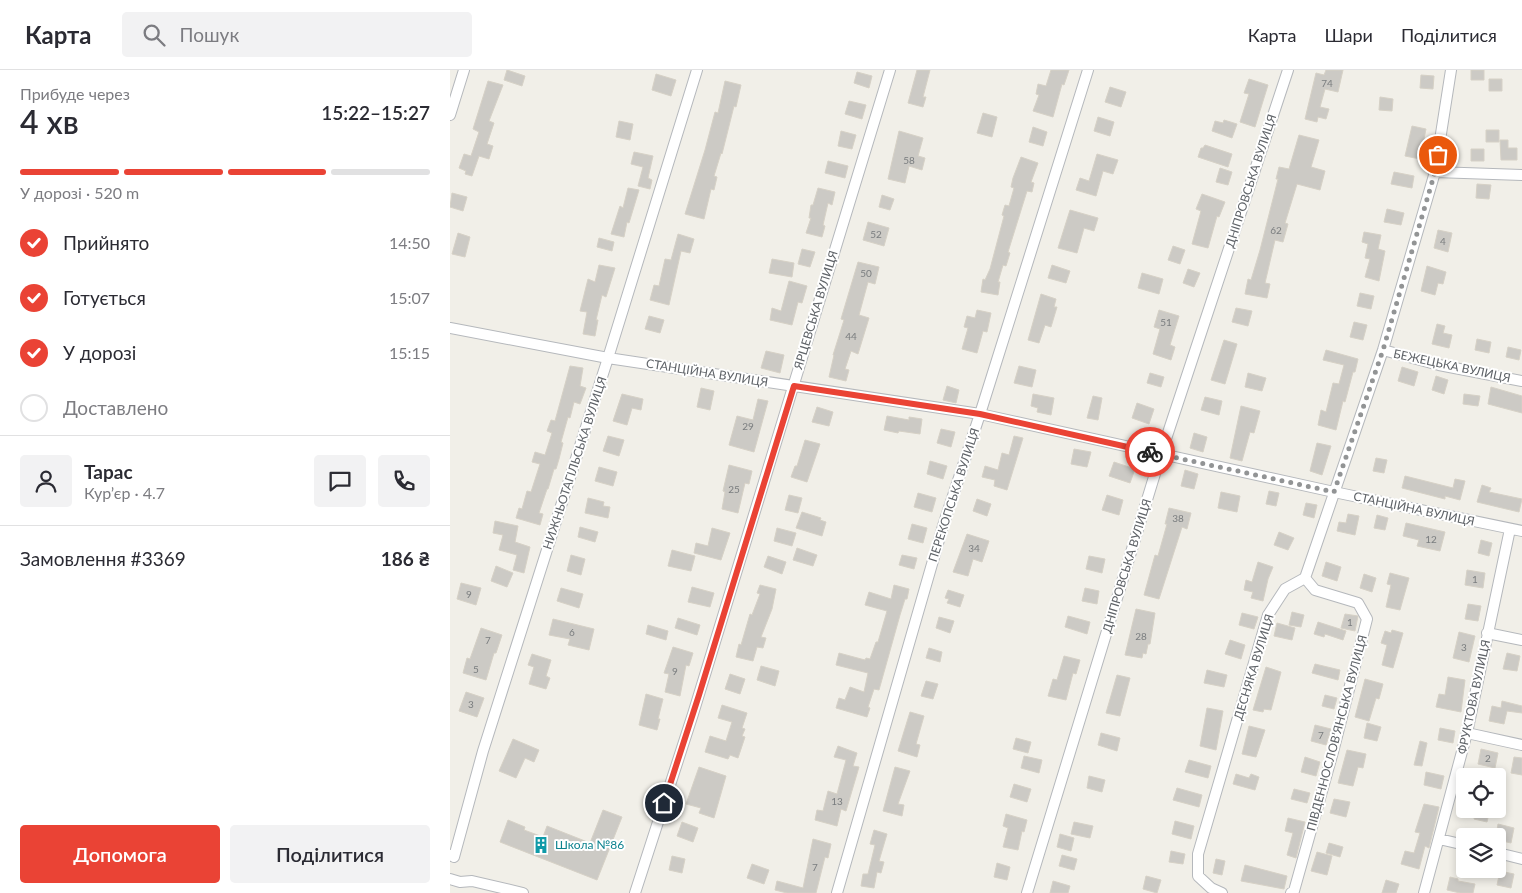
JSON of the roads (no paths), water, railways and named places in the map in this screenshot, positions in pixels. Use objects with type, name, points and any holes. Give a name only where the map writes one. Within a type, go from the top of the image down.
[{"type":"street","points":[[450,115],[464,70]]},
{"type":"street","name":"НИЖНЬОТАГІЛЬСЬКА ВУЛИЦЯ","points":[[452,856],[483,751],[697,70]]},
{"type":"street","name":"ЯРЦЕВСЬКА ВУЛИЦЯ","points":[[635,893],[693,714],[890,70]]},
{"type":"street","name":"ПЕРЕКОПСЬКА ВУЛИЦЯ","points":[[837,893],[942,526],[980,414],[1088,70]]},
{"type":"street","name":"ДНІПРОВСЬКА ВУЛИЦЯ","points":[[1027,893],[1161,454],[1288,70]]},
{"type":"street","points":[[1305,578],[1383,350],[1435,172],[1451,70]]},
{"type":"street","points":[[1435,172],[1522,175]]},
{"type":"street","name":"СТАНЦІЙНА ВУЛИЦЯ","points":[[450,328],[608,358],[980,414],[1334,492],[1522,531]]},
{"type":"street","name":"БЕЖЕЦЬКА ВУЛИЦЯ","points":[[1383,350],[1440,365],[1522,381]]},
{"type":"street","name":"ФРУКТОВА ВУЛИЦЯ","points":[[1424,893],[1467,734],[1510,528]]},
{"type":"street","name":"ДЕСНЯКА ВУЛИЦЯ","points":[[1222,893],[1211,888],[1198,876],[1198,854],[1268,615],[1285,589],[1305,578]]},
{"type":"street","name":"ПІВДЕННОСЛОВ’ЯНСЬКА ВУЛИЦЯ","points":[[1291,893],[1294,891],[1333,752],[1367,619],[1358,603],[1315,590],[1305,578]]},
{"type":"street","points":[[1487,633],[1522,640]]},
{"type":"street","points":[[1467,734],[1522,745]]},
{"type":"street","points":[[1439,839],[1456,843]]},
{"type":"street","points":[[1506,855],[1522,859]]},
{"type":"street","points":[[450,879],[460,882],[472,881],[523,893]]},
{"type":"place","name":"Школа №86","points":[[541,845]]}]
